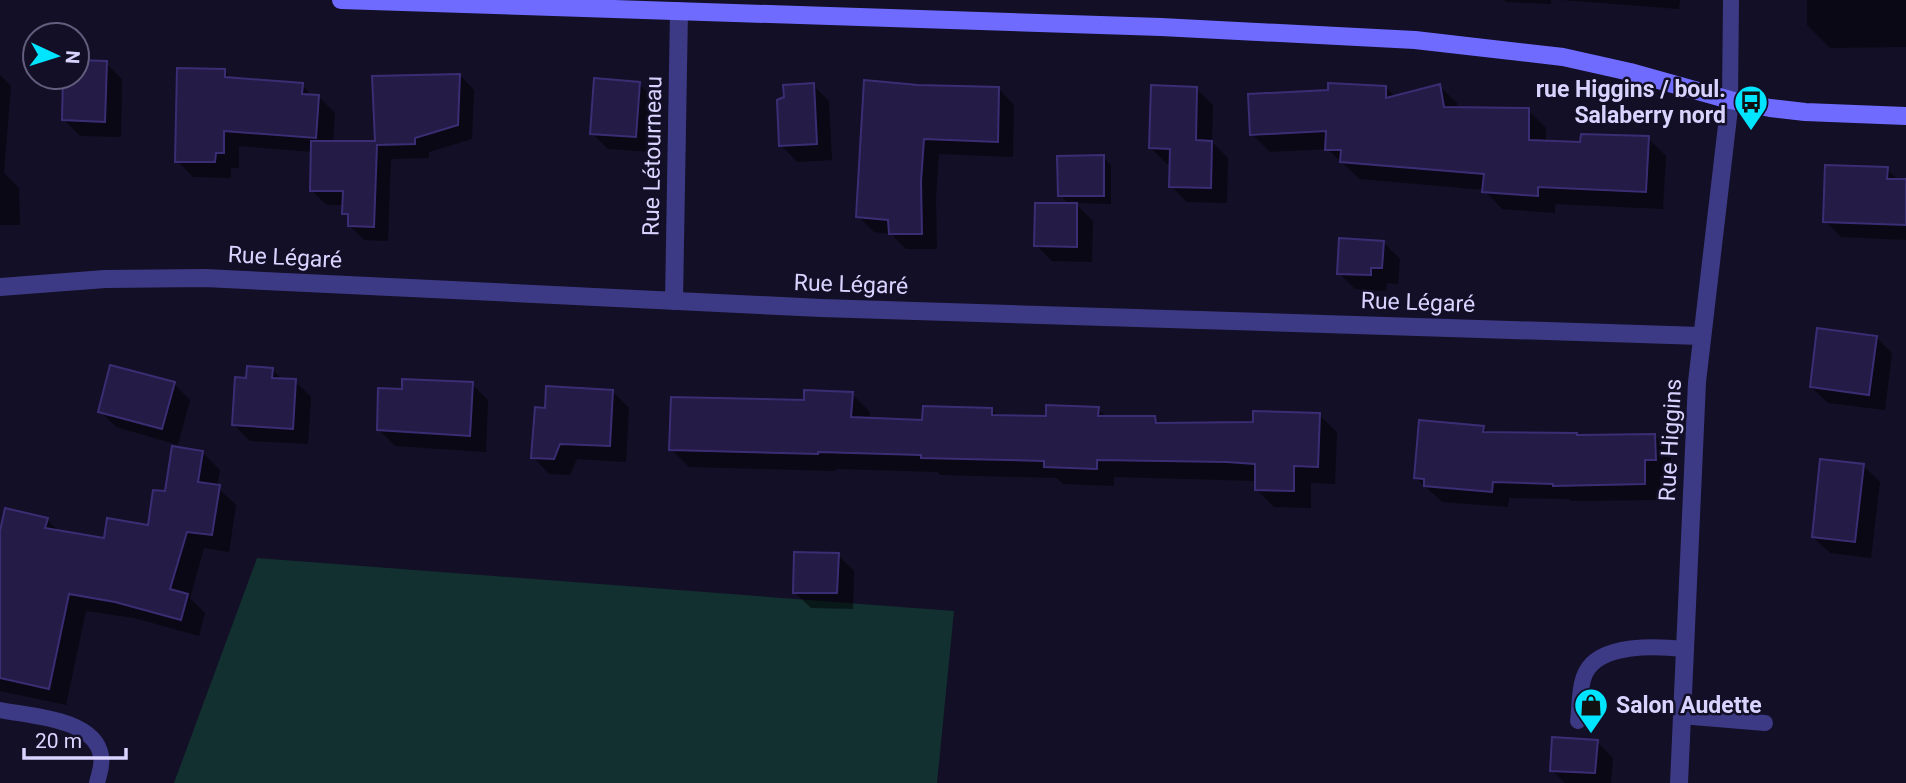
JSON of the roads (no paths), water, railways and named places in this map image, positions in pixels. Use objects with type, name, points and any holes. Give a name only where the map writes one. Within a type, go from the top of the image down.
[{"type":"street","points":[[341,0],[1161,27],[1462,44],[1563,57],[1630,72],[1730,100],[1805,112],[1906,116]]},
{"type":"street","name":"Rue Létourneau","points":[[674,301],[678,11]]},
{"type":"street","name":"Rue Higgins","points":[[1679,783],[1701,336],[1730,100]]},
{"type":"street","name":"Rue Légaré","points":[[0,287],[105,279],[205,278],[821,308],[1701,336]]},
{"type":"lane","points":[[1730,100],[1731,0]]},
{"type":"lane","points":[[1578,721],[1583,683],[1592,663],[1636,646],[1684,649]]},
{"type":"lane","points":[[0,710],[67,723],[82,730],[96,743],[101,754],[97,783]]},
{"type":"lane","points":[[1681,716],[1765,723]]},
{"type":"place","name":"rue Higgins / boul. Salaberry nord","points":[[1751,132]]},
{"type":"place","name":"Salon Audette","points":[[1591,735]]}]
